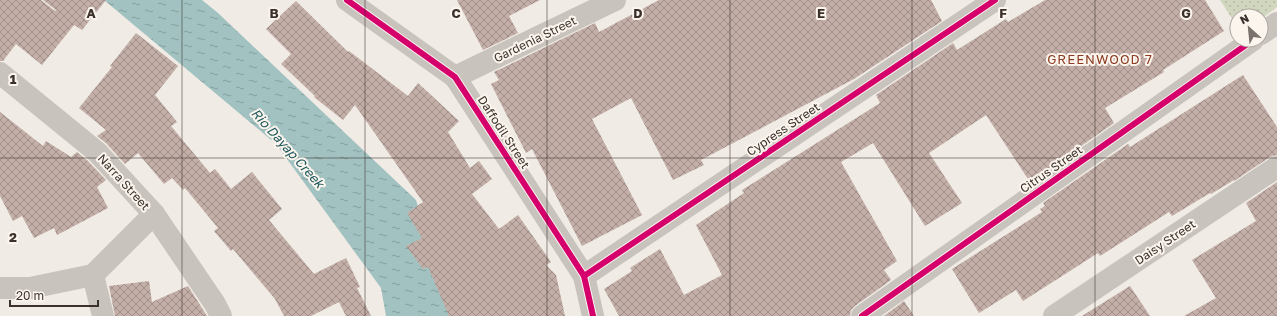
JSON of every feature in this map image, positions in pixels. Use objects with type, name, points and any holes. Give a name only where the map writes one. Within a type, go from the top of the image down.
[{"type":"street","name":"Daffodil Street","points":[[347,0],[455,77],[584,276],[593,316]]},
{"type":"street","name":"Gardenia Street","points":[[455,77],[615,0]]},
{"type":"street","name":"Cypress Street","points":[[584,276],[995,0]]},
{"type":"street","name":"Citrus Street","points":[[862,316],[1242,48]]},
{"type":"street","name":"Narra Street","points":[[0,73],[97,152],[154,214],[215,304],[221,316]]},
{"type":"street","name":"Daisy Street","points":[[1054,316],[1277,167]]},
{"type":"street","points":[[0,288],[30,288],[93,275],[154,214]]},
{"type":"street","points":[[93,275],[103,316]]},
{"type":"green space","points":[[1220,0],[1277,0],[1277,7],[1269,13],[1269,8],[1229,8],[1229,14]]},
{"type":"water","name":"Rio Dayap Creek","points":[[104,0],[202,0],[218,13],[416,200],[452,316],[386,316],[381,288],[276,144]]},
{"type":"building","points":[[0,0],[41,0],[55,11],[56,10],[43,0],[106,0],[82,30],[74,25],[42,65],[16,44],[3,61],[0,61]]},
{"type":"building","points":[[457,0],[540,0],[509,16],[518,33],[483,50]]},
{"type":"building","points":[[659,0],[931,0],[942,21],[854,79],[701,160],[704,165],[673,180],[631,98],[592,119],[642,215],[582,246],[532,149],[526,153],[491,84],[499,80],[494,72],[595,23],[599,32]]},
{"type":"building","points":[[1045,0],[1205,0],[1224,31],[1163,70],[1164,72],[1105,108],[1114,123],[1030,182],[986,115],[929,153],[962,203],[925,226],[873,143],[841,162],[897,261],[884,270],[891,280],[855,306],[851,310],[850,316],[619,316],[604,289],[632,271],[630,268],[660,249],[684,295],[722,275],[696,225],[744,193],[742,190],[880,103],[876,95],[953,43],[957,50],[1006,19],[1008,22]]},
{"type":"building","points":[[296,1],[348,52],[349,51],[408,96],[418,83],[459,121],[448,132],[470,168],[479,161],[492,179],[472,194],[499,229],[518,215],[551,262],[546,265],[556,275],[565,316],[449,316],[428,267],[423,269],[406,246],[422,238],[407,213],[423,202],[355,105],[343,120],[314,97],[315,96],[281,64],[291,54],[266,29]]},
{"type":"building","points":[[136,33],[178,66],[155,95],[177,122],[171,126],[210,173],[215,169],[231,189],[252,172],[282,209],[269,220],[314,274],[346,258],[360,287],[357,288],[371,316],[346,316],[339,302],[311,316],[284,316],[275,299],[233,249],[231,251],[214,231],[218,228],[185,188],[183,190],[172,178],[164,184],[138,153],[125,164],[106,143],[97,136],[106,130],[79,108],[112,67],[110,66]]},
{"type":"building","points":[[1243,75],[1277,127],[1277,155],[1270,157],[1234,181],[1211,194],[1210,193],[1172,216],[1169,212],[1100,256],[1098,253],[1023,301],[1016,290],[979,313],[952,269],[1042,212],[1040,209],[1045,206],[1043,203],[1128,144],[1130,147]]},
{"type":"building","points":[[0,112],[43,146],[46,141],[71,157],[77,152],[88,161],[106,180],[97,187],[108,208],[57,235],[54,228],[34,238],[22,216],[13,221],[0,196]]},
{"type":"building","points":[[1277,182],[1277,316],[1184,316],[1216,298],[1192,260],[1256,221],[1246,203]]},
{"type":"building","points":[[149,281],[152,302],[188,286],[207,316],[115,316],[109,286]]},
{"type":"building","points":[[1130,286],[1150,316],[1082,316]]},
{"type":"building","points":[[904,301],[914,316],[884,316]]},
{"type":"cycle path","points":[[347,0],[455,77],[584,276],[593,316]]},
{"type":"cycle path","points":[[584,276],[995,0]]},
{"type":"cycle path","points":[[862,316],[1242,48]]},
{"type":"district","name":"GREENWOOD 7","points":[[1100,59]]}]
